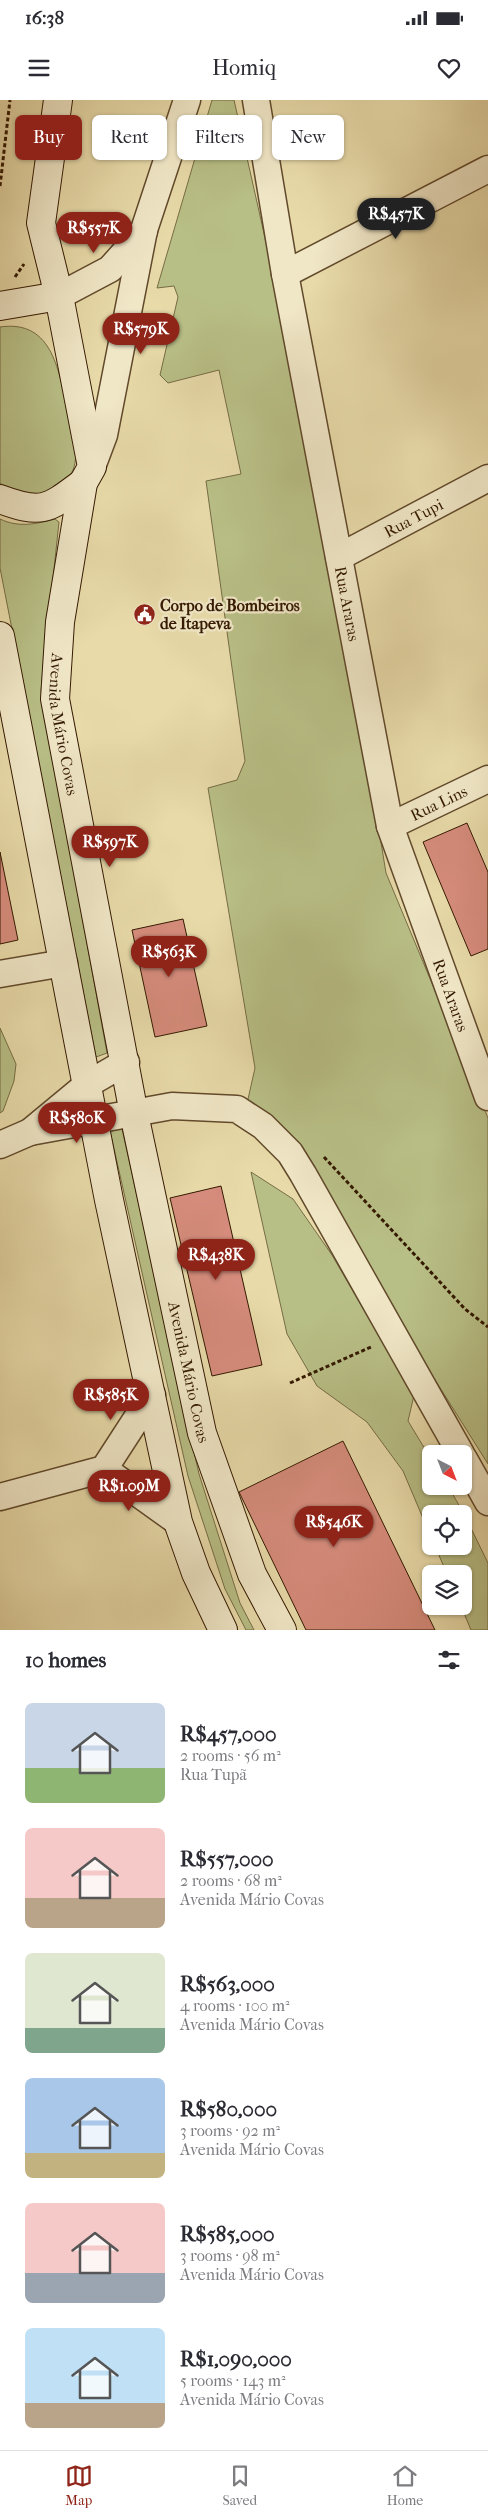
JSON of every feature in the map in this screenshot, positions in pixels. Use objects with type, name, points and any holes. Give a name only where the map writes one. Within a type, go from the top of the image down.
[{"type":"main road","name":"Avenida Mário Covas","points":[[58,100],[41,223],[59,296],[88,475],[60,622],[55,700],[126,1062],[134,1114],[202,1433],[252,1574],[282,1630]]},
{"type":"main road","points":[[0,306],[59,296]]},
{"type":"main road","points":[[0,499],[34,509],[54,505],[88,475]]},
{"type":"main road","points":[[0,636],[94,1121],[178,1522],[196,1573],[223,1630]]},
{"type":"street","points":[[88,475],[104,435],[144,230],[187,100]]},
{"type":"street","name":"Rua Araras","points":[[256,100],[285,274],[390,826],[488,1096]]},
{"type":"street","points":[[285,274],[488,169]]},
{"type":"street","points":[[59,296],[110,269],[144,230]]},
{"type":"street","name":"Rua Tupi","points":[[339,557],[488,478]]},
{"type":"street","name":"Rua Lins","points":[[390,826],[488,779]]},
{"type":"street","points":[[0,974],[64,963]]},
{"type":"street","points":[[30,1132],[88,1084],[126,1062]]},
{"type":"street","points":[[0,1145],[30,1132],[172,1106],[237,1109],[263,1126],[290,1153],[303,1174],[456,1445]]},
{"type":"street","points":[[0,1496],[104,1469],[152,1395]]},
{"type":"street","points":[[104,1469],[178,1522]]},
{"type":"street","points":[[472,1473],[488,1502]]},
{"type":"path","points":[[0,186],[10,100]]},
{"type":"path","points":[[13,278],[26,260]]},
{"type":"path","points":[[317,1151],[465,1309],[488,1327]]},
{"type":"path","points":[[290,1383],[395,1337]]},
{"type":"green space","points":[[212,100],[234,100],[237,115],[208,115]]},
{"type":"green space","points":[[194,160],[247,160],[272,269],[352,664],[386,873],[488,1118],[488,1464],[287,1145],[246,1108],[255,1068],[208,788],[237,780],[245,761],[206,481],[241,474],[219,370],[168,383],[160,375],[178,297],[174,286],[157,288]]},
{"type":"green space","points":[[0,327],[18,327],[32,332],[43,340],[51,352],[61,382],[74,442],[75,463],[73,470],[66,480],[54,488],[41,493],[21,494],[0,483]]},
{"type":"green space","points":[[0,519],[21,524],[34,524],[55,519],[59,522],[41,691],[107,1053],[96,1057],[0,568]]},
{"type":"green space","points":[[0,1028],[16,1064],[14,1081],[3,1111],[0,1113]]},
{"type":"green space","points":[[120,1120],[199,1474],[240,1603],[254,1630],[246,1630],[225,1589],[188,1476],[108,1122]]},
{"type":"green space","points":[[251,1172],[293,1199],[332,1255],[394,1362],[415,1391],[408,1421],[423,1445],[422,1495],[453,1495],[459,1505],[422,1505],[422,1516],[403,1471],[367,1422],[317,1386],[287,1334]]},
{"type":"green space","points":[[472,1530],[488,1563],[488,1630],[471,1630],[465,1615],[472,1615],[472,1565],[443,1565],[439,1555],[472,1555]]},
{"type":"building","points":[[467,823],[488,872],[488,949],[471,956],[423,842]]},
{"type":"building","points":[[0,852],[18,940],[0,944]]},
{"type":"building","points":[[183,919],[207,1026],[155,1037],[132,930]]},
{"type":"building","points":[[221,1186],[262,1365],[212,1376],[170,1198]]},
{"type":"building","points":[[343,1441],[422,1603],[422,1615],[428,1615],[435,1630],[306,1630],[239,1492]]},
{"type":"place","name":"Corpo de Bombeiros de Itapeva","points":[[144,614]]}]
